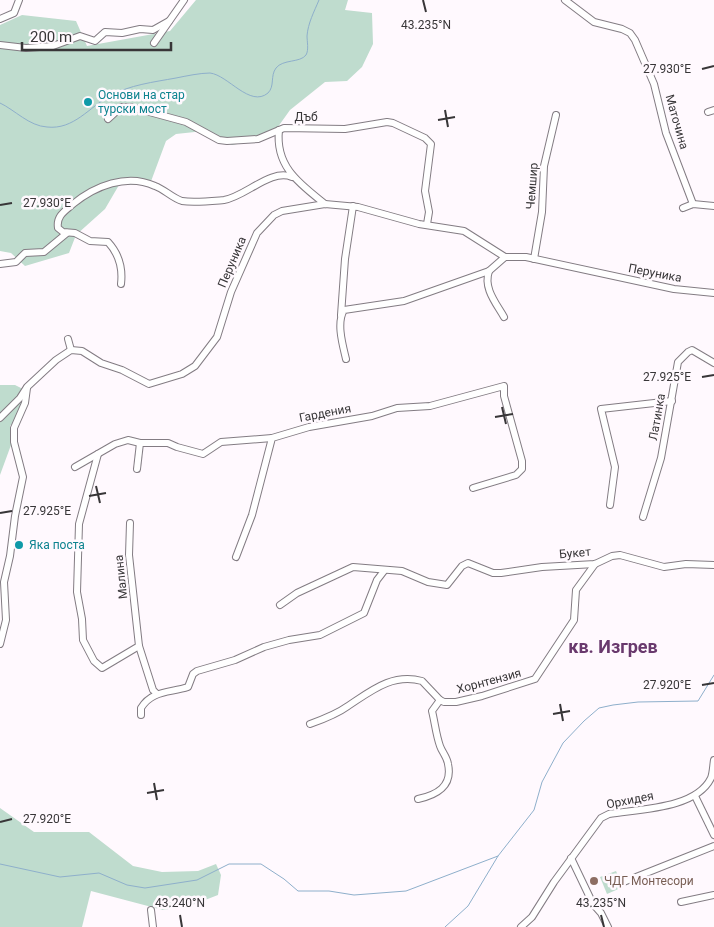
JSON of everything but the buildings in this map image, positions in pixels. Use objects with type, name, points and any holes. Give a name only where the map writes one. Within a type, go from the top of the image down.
[{"type":"street","points":[[0,19],[14,13],[19,0]]},
{"type":"street","points":[[154,43],[184,0]]},
{"type":"street","name":"Маточина","points":[[565,0],[594,22],[622,29],[630,33],[635,40],[654,84],[666,133],[693,204]]},
{"type":"street","points":[[0,45],[26,48],[53,46],[80,36],[95,41],[105,32],[122,33],[140,29],[153,30],[169,22]]},
{"type":"street","name":"Дъб","points":[[108,119],[121,106],[131,107],[186,122],[219,140],[227,141],[258,139],[279,130],[291,128],[345,129],[387,122],[425,138],[432,144],[425,191],[429,212],[427,224]]},
{"type":"street","name":"Чемшир","points":[[534,259],[542,212],[544,166],[556,115]]},
{"type":"street","points":[[279,130],[278,140],[281,153],[292,177]]},
{"type":"street","points":[[121,284],[120,262],[115,250],[108,242],[90,241],[58,228],[58,220],[62,213],[78,200],[111,183],[143,182],[154,185],[181,200],[225,200],[248,191],[266,179],[285,175],[292,177],[325,204]]},
{"type":"street","name":"Перуника","points":[[71,350],[82,351],[101,363],[122,370],[144,383],[153,383],[182,374],[195,366],[217,337],[231,292],[257,233],[274,215],[282,211],[325,204],[353,206],[419,224],[464,231],[505,257],[534,259],[674,289],[714,292]]},
{"type":"street","points":[[682,208],[693,204],[714,206]]},
{"type":"street","points":[[346,360],[342,340],[341,315],[345,259],[353,206]]},
{"type":"street","points":[[0,264],[16,262],[25,253],[44,252],[67,233]]},
{"type":"street","points":[[341,315],[349,308],[404,301],[489,271],[505,257]]},
{"type":"street","points":[[489,271],[487,283],[504,318]]},
{"type":"street","points":[[0,418],[20,398],[27,387],[56,360],[71,350],[68,339]]},
{"type":"street","name":"Латинка","points":[[643,517],[661,458],[678,362],[692,350],[714,364]]},
{"type":"street","name":"Гардения","points":[[140,443],[168,442],[177,448],[203,454],[221,442],[272,438],[309,426],[372,416],[397,408],[430,406],[504,386],[504,396],[522,461],[522,469],[516,475],[473,488]]},
{"type":"street","points":[[0,644],[6,620],[4,582],[23,477],[14,442],[14,428],[25,403],[27,387]]},
{"type":"street","points":[[610,505],[615,467],[601,409],[672,401]]},
{"type":"street","points":[[236,557],[257,497],[272,438]]},
{"type":"street","points":[[75,467],[128,440],[140,443],[137,469]]},
{"type":"street","points":[[98,454],[79,524],[77,592],[82,619],[83,640],[94,661],[102,668],[139,646],[153,690],[157,694]]},
{"type":"street","name":"Малина","points":[[130,523],[129,555],[139,646]]},
{"type":"street","name":"Букет","points":[[384,571],[402,572],[428,582],[447,585],[462,566],[468,563],[493,573],[542,567],[595,564],[607,557],[620,555],[664,567],[686,564],[714,565]]},
{"type":"street","name":"Хорнтензия","points":[[440,700],[456,702],[482,696],[535,678],[574,620],[576,590],[595,564]]},
{"type":"street","points":[[280,605],[296,592],[353,567],[384,571]]},
{"type":"street","points":[[141,715],[141,708],[144,702],[157,694],[188,687],[193,674],[197,671],[235,660],[264,647],[289,640],[320,635],[364,613],[377,580],[384,571]]},
{"type":"street","points":[[310,724],[329,717],[376,687],[402,678],[422,680],[440,700],[432,711],[440,745],[448,762],[447,781],[441,791],[434,796],[418,800]]},
{"type":"street","points":[[714,760],[712,777],[695,796],[714,836]]},
{"type":"street","name":"Орхидея","points":[[521,927],[532,917],[595,824],[609,814],[660,806],[695,796]]},
{"type":"street","points":[[621,883],[714,846]]},
{"type":"street","points":[[571,858],[593,904],[601,913],[608,927]]},
{"type":"street","points":[[681,902],[714,895]]},
{"type":"street","points":[[151,910],[153,927]]},
{"type":"green space","points":[[196,0],[348,0],[345,10],[372,13],[373,44],[362,67],[347,81],[325,82],[290,110],[275,131],[259,140],[232,145],[204,131],[176,134],[166,141],[150,184],[119,185],[105,209],[76,235],[69,253],[25,266],[11,253],[0,251],[0,25],[22,15],[76,21],[87,46],[170,31]]},
{"type":"green space","points":[[0,385],[15,385],[25,390],[21,412],[10,426],[11,445],[0,475]]},
{"type":"green space","points":[[0,808],[34,832],[89,832],[133,866],[162,872],[198,871],[216,864],[221,875],[218,895],[192,905],[163,910],[91,891],[82,927],[0,927]]},
{"type":"green space","points":[[616,871],[623,887],[607,894],[600,877]]},
{"type":"waterway","points":[[0,103],[34,124],[57,127],[81,117],[117,92],[150,83],[197,74],[210,73],[217,75],[246,94],[261,97],[270,90],[273,74],[279,65],[300,59],[306,55],[309,27],[319,0]]},
{"type":"waterway","points":[[445,927],[468,906],[498,856],[534,810],[542,782],[563,743],[584,721],[599,708],[613,705],[638,702],[698,701],[714,675]]},
{"type":"waterway","points":[[0,864],[60,877],[99,873],[127,885],[145,888],[197,880],[229,864],[261,864],[298,891],[329,891],[354,895],[406,891],[498,856]]},
{"type":"place","name":"Основи на стар турски мост","points":[[88,102]]},
{"type":"place","name":"Яка поста","points":[[19,545]]},
{"type":"place","name":"ЧДГ Монтесори","points":[[594,881]]},
{"type":"district","name":"кв. Изгрев","points":[[613,646]]}]
